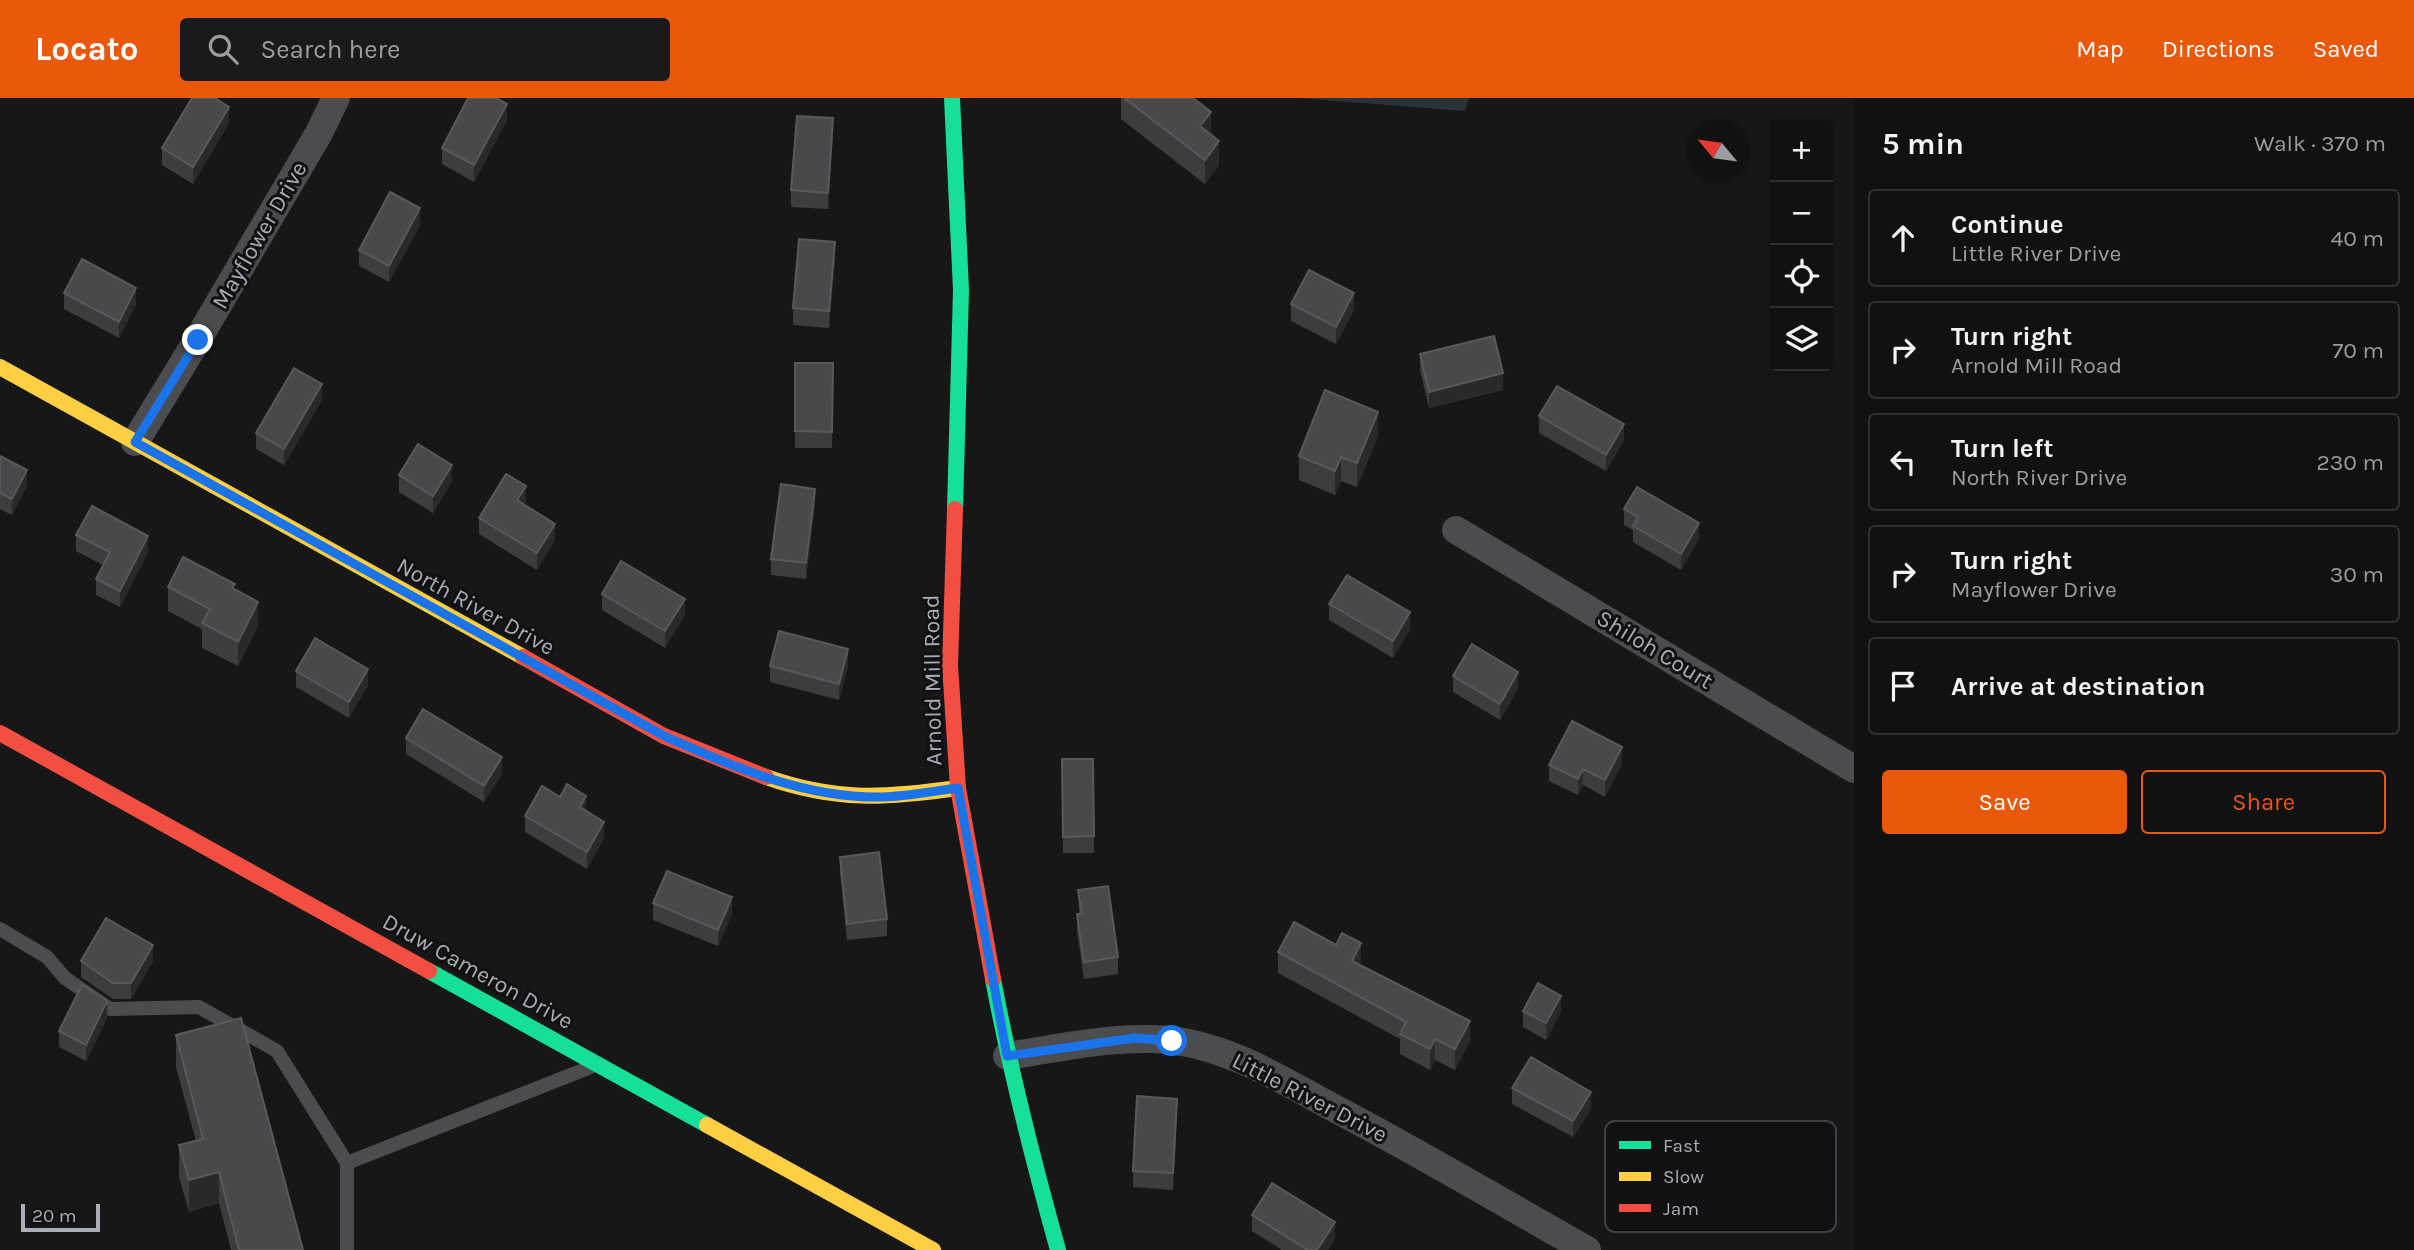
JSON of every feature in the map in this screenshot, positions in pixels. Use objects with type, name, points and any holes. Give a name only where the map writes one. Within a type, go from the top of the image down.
[{"type":"street","name":"Mayflower Drive","points":[[135,442],[198,340],[337,98]]},
{"type":"street","name":"Arnold Mill Road","points":[[952,98],[961,290],[950,665],[958,788],[1007,1056],[1024,1129],[1058,1250]]},
{"type":"street","name":"North River Drive","points":[[0,367],[664,736],[736,768],[793,787],[833,794],[884,797],[958,788]]},
{"type":"street","name":"Shiloh Court","points":[[1455,530],[1854,769]]},
{"type":"street","name":"Druw Cameron Drive","points":[[0,733],[933,1250]]},
{"type":"street","name":"Little River Drive","points":[[1007,1056],[1135,1038],[1207,1047],[1239,1058],[1384,1135],[1587,1250]]},
{"type":"lane","points":[[0,929],[47,957],[65,978],[110,1009],[199,1007],[277,1051],[347,1163],[346,1250]]},
{"type":"lane","points":[[347,1163],[599,1065]]},
{"type":"shaded area","points":[[1298,98],[1469,98],[1465,111]]},
{"type":"building","points":[[192,98],[215,98],[229,107],[193,167],[162,148]]},
{"type":"building","points":[[468,98],[496,98],[507,104],[474,165],[442,148]]},
{"type":"building","points":[[1124,98],[1193,98],[1211,112],[1200,126],[1219,141],[1205,160]]},
{"type":"building","points":[[797,116],[833,118],[828,193],[791,190]]},
{"type":"building","points":[[390,192],[420,208],[389,266],[359,250]]},
{"type":"building","points":[[799,239],[835,242],[829,311],[793,308]]},
{"type":"building","points":[[82,259],[136,288],[119,322],[64,293]]},
{"type":"building","points":[[1309,270],[1354,293],[1336,327],[1291,304]]},
{"type":"building","points":[[1494,336],[1503,373],[1429,392],[1420,354]]},
{"type":"building","points":[[795,363],[833,363],[832,432],[795,431]]},
{"type":"building","points":[[294,368],[322,384],[284,449],[256,433]]},
{"type":"building","points":[[1557,386],[1624,424],[1606,455],[1539,416]]},
{"type":"building","points":[[1325,390],[1378,412],[1357,463],[1341,457],[1335,471],[1299,456]]},
{"type":"building","points":[[418,444],[452,465],[433,496],[399,475]]},
{"type":"building","points":[[0,456],[27,470],[12,499],[0,493]]},
{"type":"building","points":[[506,474],[526,486],[517,500],[555,524],[537,553],[479,518]]},
{"type":"building","points":[[781,484],[815,489],[806,563],[771,559]]},
{"type":"building","points":[[1637,487],[1699,523],[1681,554],[1633,526],[1638,517],[1624,509]]},
{"type":"building","points":[[92,506],[148,536],[120,591],[96,579],[110,552],[76,535]]},
{"type":"building","points":[[183,557],[235,584],[232,588],[258,602],[238,642],[202,623],[210,609],[168,587]]},
{"type":"building","points":[[621,561],[685,599],[665,631],[602,594]]},
{"type":"building","points":[[1347,575],[1410,612],[1393,641],[1329,604]]},
{"type":"building","points":[[779,631],[848,649],[839,684],[770,666]]},
{"type":"building","points":[[315,638],[368,669],[349,702],[296,671]]},
{"type":"building","points":[[1472,644],[1518,672],[1500,704],[1453,676]]},
{"type":"building","points":[[423,709],[502,757],[484,786],[406,738]]},
{"type":"building","points":[[1572,721],[1622,747],[1605,780],[1583,769],[1578,779],[1549,765]]},
{"type":"building","points":[[1062,759],[1093,759],[1094,836],[1063,837]]},
{"type":"building","points":[[567,784],[586,796],[580,807],[604,822],[587,852],[525,816],[542,786],[560,797]]},
{"type":"building","points":[[879,852],[887,919],[847,924],[840,857]]},
{"type":"building","points":[[667,871],[732,897],[718,930],[653,903]]},
{"type":"building","points":[[1108,886],[1118,957],[1084,962],[1077,914],[1082,914],[1078,890]]},
{"type":"building","points":[[106,918],[153,945],[131,983],[113,983],[81,961]]},
{"type":"building","points":[[1294,922],[1336,945],[1342,933],[1361,943],[1352,961],[1470,1021],[1455,1049],[1435,1039],[1430,1049],[1400,1034],[1406,1022],[1278,952]]},
{"type":"building","points":[[1538,983],[1561,996],[1546,1023],[1523,1011]]},
{"type":"building","points":[[82,985],[107,1001],[86,1045],[59,1031]]},
{"type":"building","points":[[241,1018],[303,1250],[239,1250],[219,1172],[189,1180],[179,1145],[203,1139],[176,1035]]},
{"type":"building","points":[[1531,1057],[1591,1092],[1573,1121],[1512,1088]]},
{"type":"building","points":[[1137,1096],[1177,1099],[1173,1173],[1133,1171]]},
{"type":"building","points":[[1272,1183],[1335,1222],[1317,1250],[1308,1250],[1252,1215]]},
{"type":"traffic: fast","points":[[952,98],[961,290],[955,509]]},
{"type":"traffic: fast","points":[[429,971],[707,1125]]},
{"type":"traffic: fast","points":[[993,979],[1023,1115],[1058,1250]]},
{"type":"traffic: slow","points":[[0,367],[523,657]]},
{"type":"traffic: slow","points":[[766,777],[816,791],[862,796],[958,788]]},
{"type":"traffic: slow","points":[[707,1125],[933,1250]]},
{"type":"traffic: jam","points":[[955,509],[950,665],[958,788],[993,979]]},
{"type":"traffic: jam","points":[[523,657],[664,736],[766,777]]},
{"type":"traffic: jam","points":[[0,733],[429,971]]},
{"type":"route","points":[[198,340],[135,442],[664,736],[736,768],[793,787],[833,794],[884,797],[958,788],[1007,1056],[1135,1038],[1172,1041]]}]
